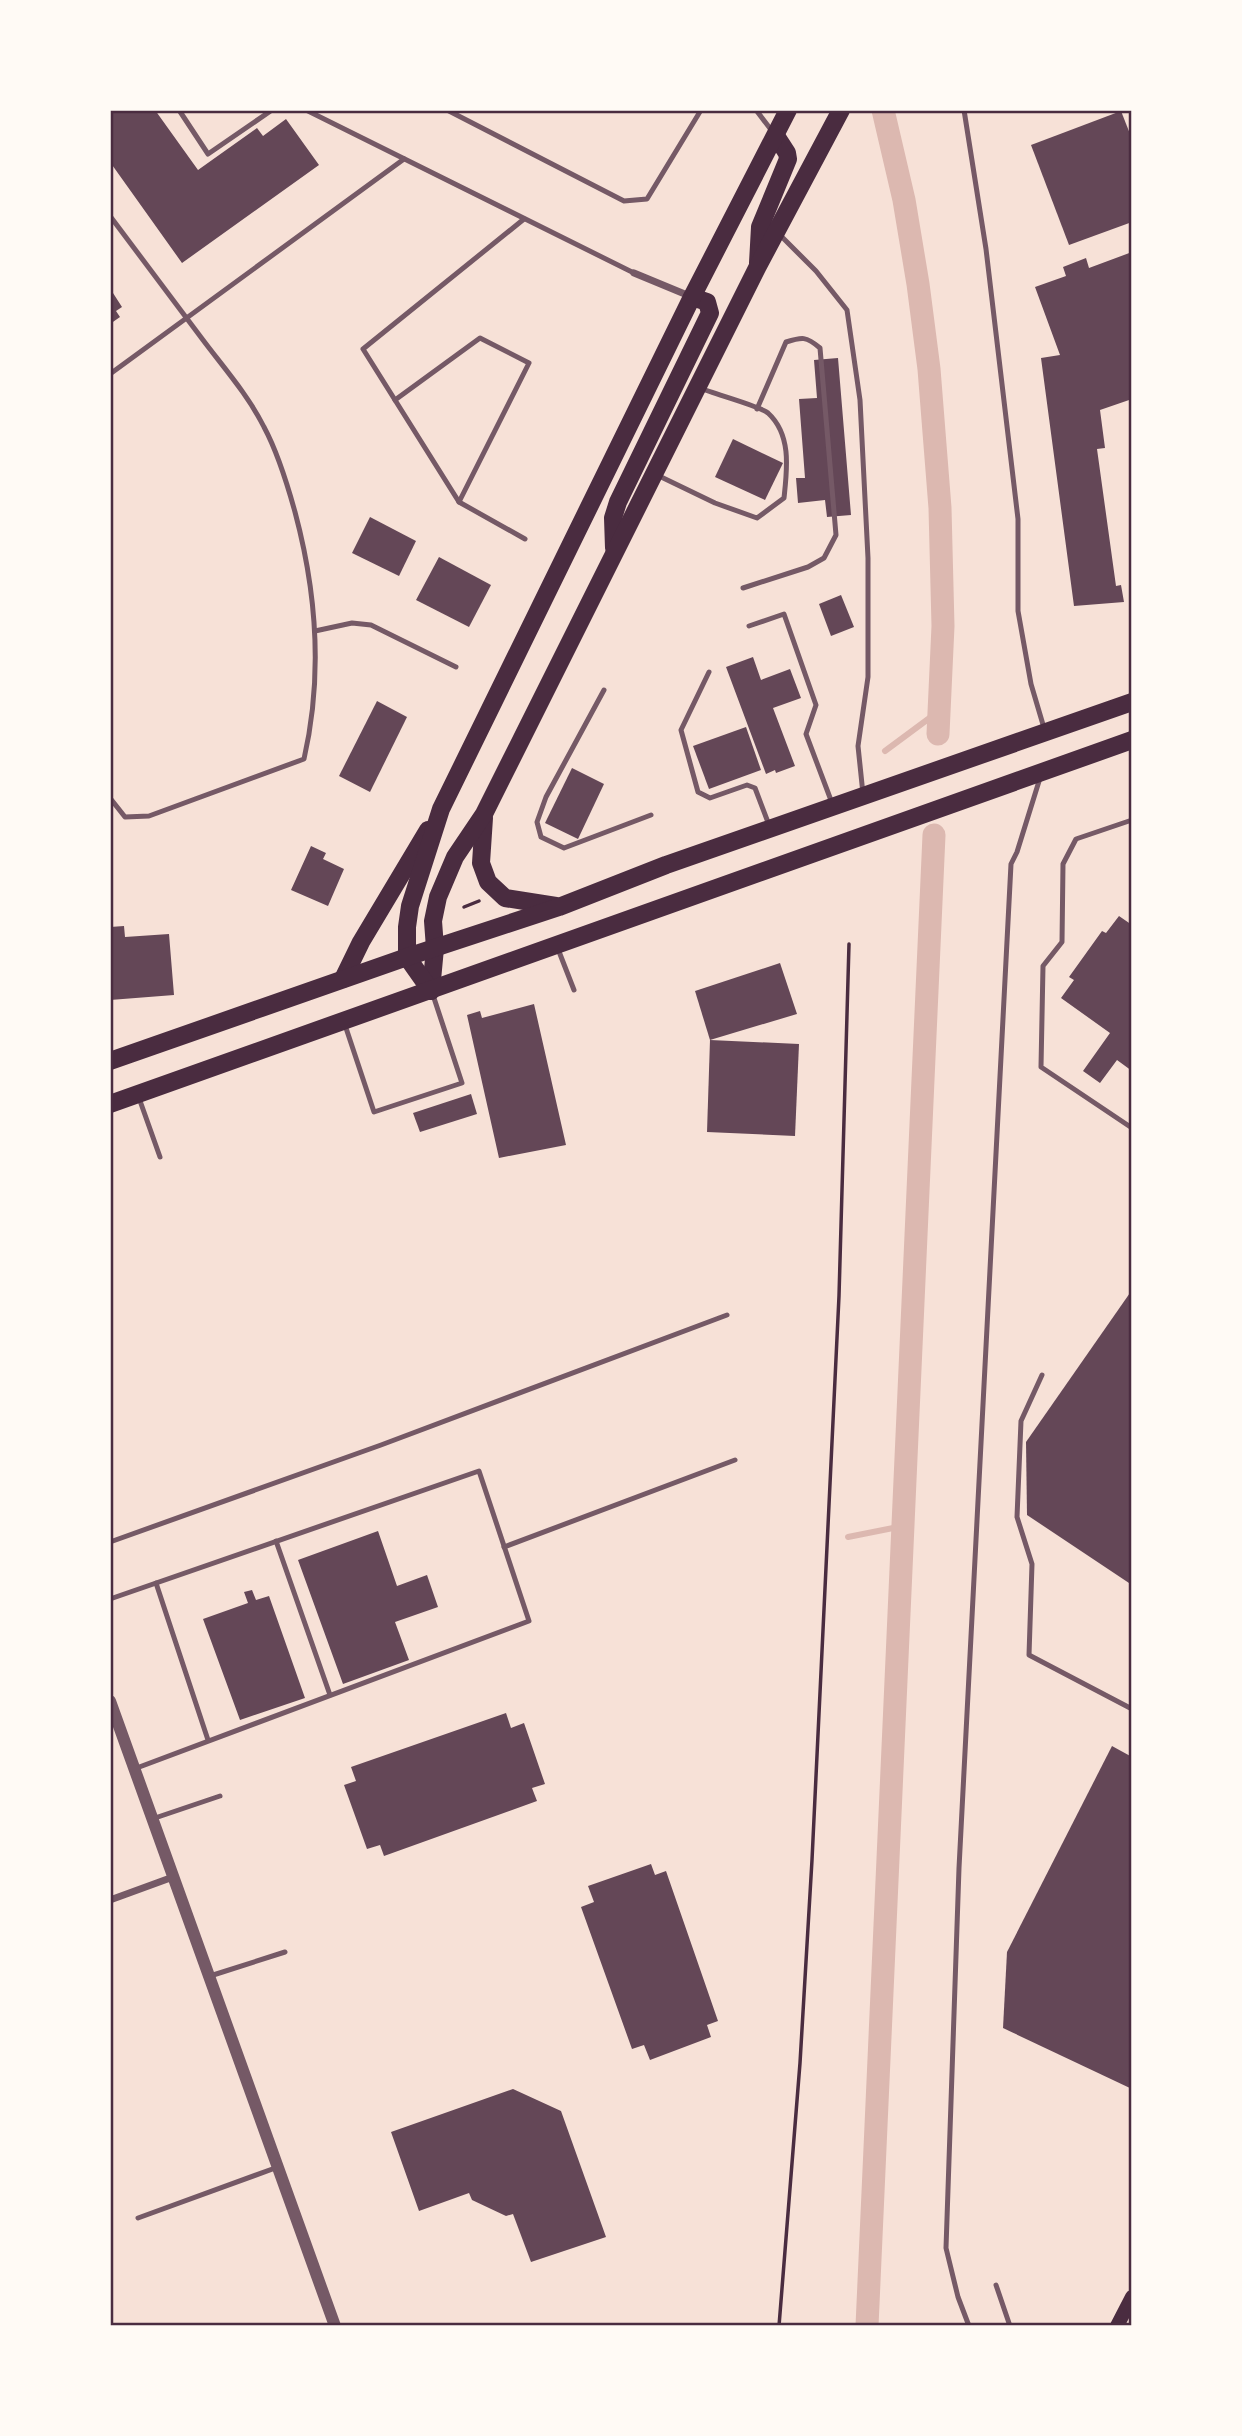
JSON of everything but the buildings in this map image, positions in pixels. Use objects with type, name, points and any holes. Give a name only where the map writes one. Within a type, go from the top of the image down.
[{"type":"main road","points":[[343,979],[361,942],[441,809],[692,297],[788,110]]},
{"type":"main road","points":[[431,991],[435,948],[433,921],[438,897],[455,857],[484,814],[758,266],[841,110]]},
{"type":"main road","points":[[758,266],[760,227],[788,159],[776,136]]},
{"type":"main road","points":[[614,551],[613,518],[618,502],[710,313],[707,302],[692,297]]},
{"type":"main road","points":[[110,1061],[559,907],[666,865],[1132,702]]},
{"type":"main road","points":[[110,1104],[1132,740]]},
{"type":"main road","points":[[431,991],[407,957],[410,906],[441,809]]},
{"type":"main road","points":[[484,814],[481,863],[488,882],[505,898],[559,907]]},
{"type":"main road","points":[[1117,2326],[1132,2297]]},
{"type":"street","points":[[634,273],[692,297]]},
{"type":"street","points":[[111,1706],[335,2326]]},
{"type":"street","points":[[110,1900],[173,1877]]},
{"type":"lane","points":[[179,110],[208,154],[272,110]]},
{"type":"lane","points":[[306,110],[634,273]]},
{"type":"lane","points":[[447,110],[624,201],[647,199],[701,110]]},
{"type":"lane","points":[[756,110],[776,136]]},
{"type":"lane","points":[[964,110],[986,248],[1018,519],[1017,611],[1031,684],[1045,731]]},
{"type":"lane","points":[[110,374],[404,159]]},
{"type":"lane","points":[[110,216],[243,392],[264,427],[288,486],[304,546],[314,608],[317,659],[311,725],[304,759],[149,816],[125,817],[110,797]]},
{"type":"lane","points":[[524,219],[363,349],[459,502],[525,539]]},
{"type":"lane","points":[[776,232],[816,271],[847,310],[849,323],[860,400],[868,558],[868,677],[858,746],[859,797]]},
{"type":"lane","points":[[743,588],[808,567],[824,558],[836,535],[820,348],[802,337],[786,342],[757,409]]},
{"type":"lane","points":[[396,400],[480,338],[529,363],[459,502]]},
{"type":"lane","points":[[654,473],[715,503],[757,518],[784,498],[787,455],[780,431],[767,412],[698,388]]},
{"type":"lane","points":[[749,626],[784,614],[816,705],[806,734],[833,806]]},
{"type":"lane","points":[[315,631],[352,623],[371,625],[456,667]]},
{"type":"lane","points":[[709,672],[681,730],[698,792],[710,798],[747,785],[755,788],[770,828]]},
{"type":"lane","points":[[604,690],[546,797],[537,822],[541,837],[564,848],[651,815]]},
{"type":"lane","points":[[969,2326],[958,2297],[946,2248],[959,1868],[1011,864],[1017,852],[1037,774]]},
{"type":"lane","points":[[1132,820],[1076,838],[1063,864],[1062,942],[1043,966],[1041,1067],[1132,1128]]},
{"type":"lane","points":[[557,946],[574,990]]},
{"type":"lane","points":[[344,1022],[374,1112],[462,1083],[431,991]]},
{"type":"lane","points":[[138,1095],[160,1157]]},
{"type":"lane","points":[[110,1542],[381,1445],[727,1315]]},
{"type":"lane","points":[[1042,1376],[1021,1421],[1017,1517],[1032,1564],[1029,1655],[1132,1709]]},
{"type":"lane","points":[[504,1547],[735,1460]]},
{"type":"lane","points":[[110,1599],[479,1471],[529,1621],[134,1769]]},
{"type":"lane","points":[[276,1542],[330,1695]]},
{"type":"lane","points":[[156,1583],[208,1740]]},
{"type":"lane","points":[[152,1819],[220,1796]]},
{"type":"lane","points":[[210,1976],[285,1952]]},
{"type":"lane","points":[[138,2218],[278,2167]]},
{"type":"lane","points":[[996,2285],[1010,2326]]},
{"type":"path","points":[[464,907],[479,901]]},
{"type":"path","points":[[779,2326],[813,1860],[838,1310],[849,944]]},
{"type":"waterway","points":[[883,110],[904,200],[929,369],[940,508],[943,626],[938,734]]},
{"type":"waterway","points":[[885,751],[939,711]]},
{"type":"waterway","points":[[867,2326],[934,835]]},
{"type":"waterway","points":[[848,1537],[903,1526]]}]
